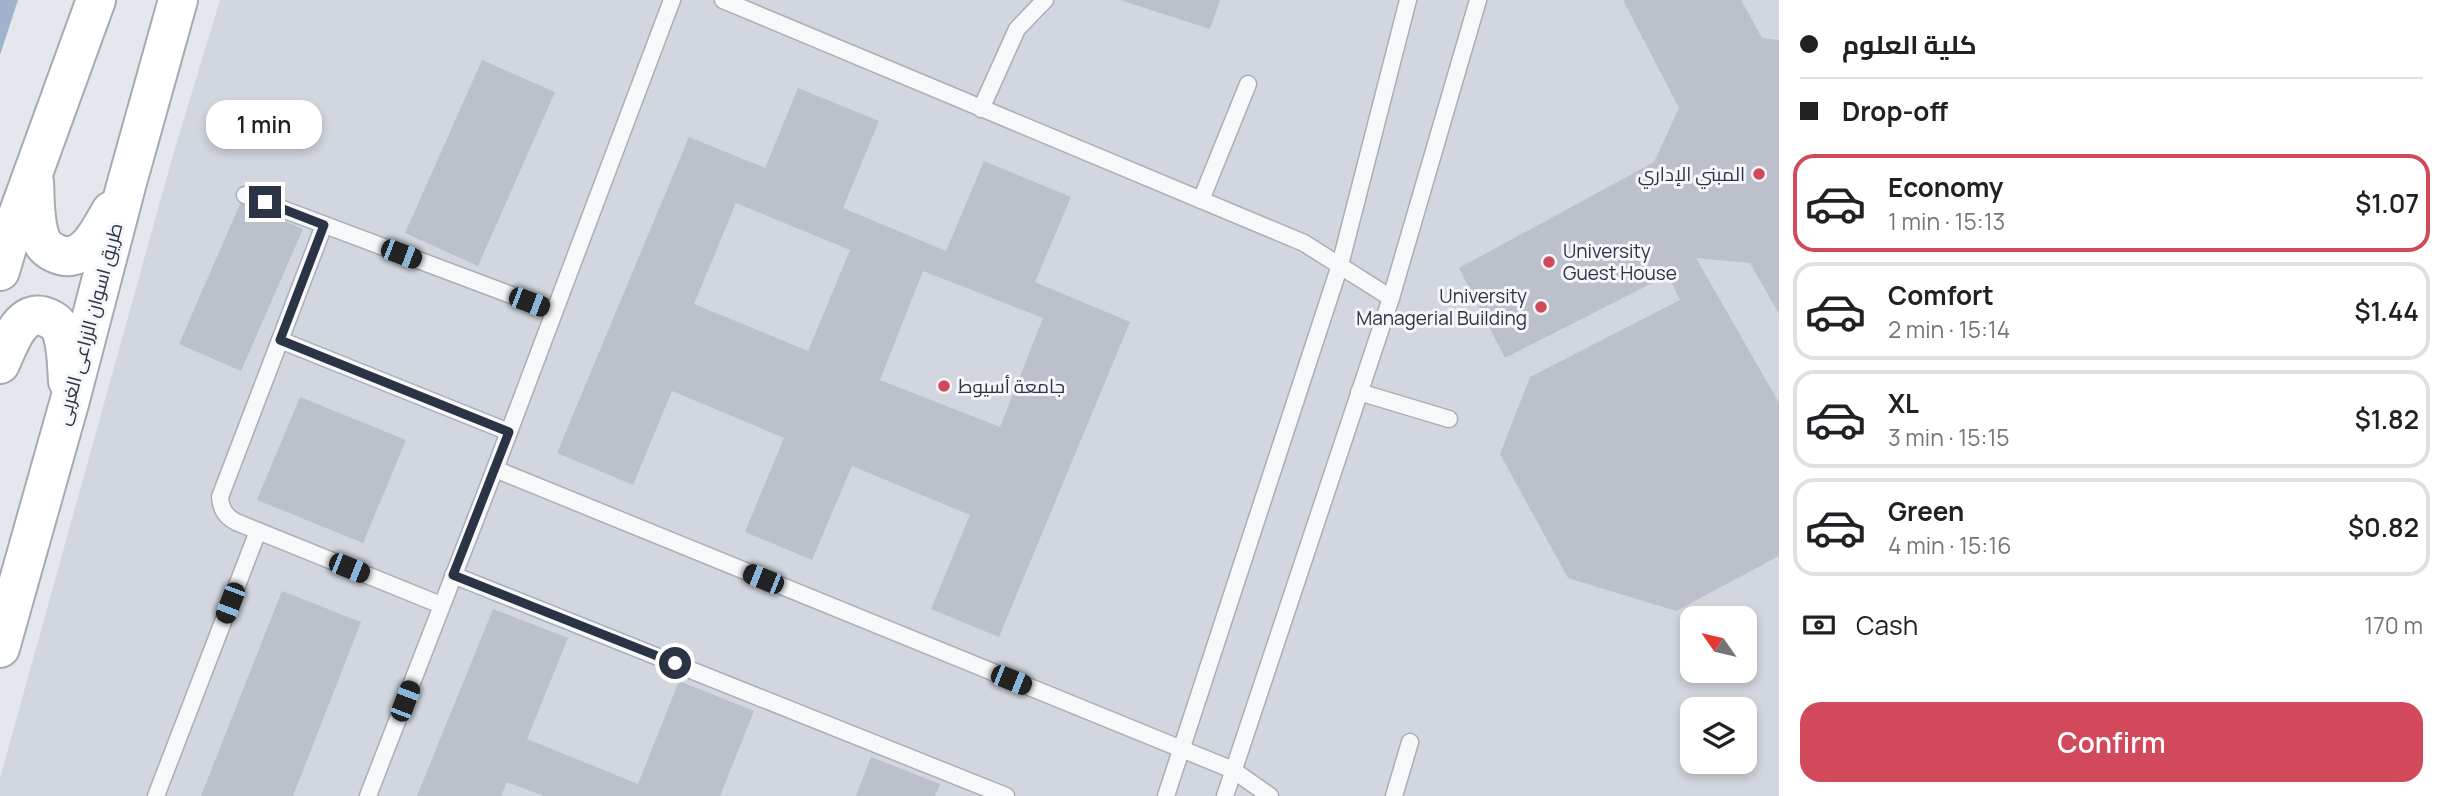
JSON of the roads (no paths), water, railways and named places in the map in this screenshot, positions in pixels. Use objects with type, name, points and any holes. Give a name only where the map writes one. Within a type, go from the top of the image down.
[{"type":"main road","points":[[0,271],[96,0]]},
{"type":"main road","name":"طريق اسوان الزراعى الغربى","points":[[0,648],[178,0]]},
{"type":"main road","points":[[33,176],[40,239],[47,248],[70,256],[91,244],[125,186]]},
{"type":"main road","points":[[0,364],[17,328],[25,320],[36,316],[48,317],[57,323],[63,334],[70,400]]},
{"type":"lane","points":[[368,796],[672,0]]},
{"type":"lane","points":[[723,0],[1304,243],[1391,298]]},
{"type":"lane","points":[[981,109],[1020,23],[1045,0]]},
{"type":"lane","points":[[1166,796],[1340,265],[1408,0]]},
{"type":"lane","points":[[1225,796],[1391,298],[1478,0]]},
{"type":"lane","points":[[1201,201],[1248,83]]},
{"type":"lane","points":[[245,195],[554,312]]},
{"type":"lane","points":[[324,225],[220,497],[221,506],[229,519],[441,605]]},
{"type":"lane","points":[[280,340],[509,432]]},
{"type":"lane","points":[[1359,392],[1449,419]]},
{"type":"lane","points":[[495,469],[1233,771],[1270,796]]},
{"type":"lane","points":[[156,796],[258,531]]},
{"type":"lane","points":[[453,575],[1006,796]]},
{"type":"lane","points":[[1394,796],[1410,742]]},
{"type":"water","points":[[0,0],[18,0],[0,55]]},
{"type":"place","name":"المبني الإداري","points":[[1759,174]]},
{"type":"place","name":"University Guest House","points":[[1549,262]]},
{"type":"place","name":"University Managerial Building","points":[[1541,307]]},
{"type":"place","name":"جامعة أسيوط","points":[[944,386]]}]
